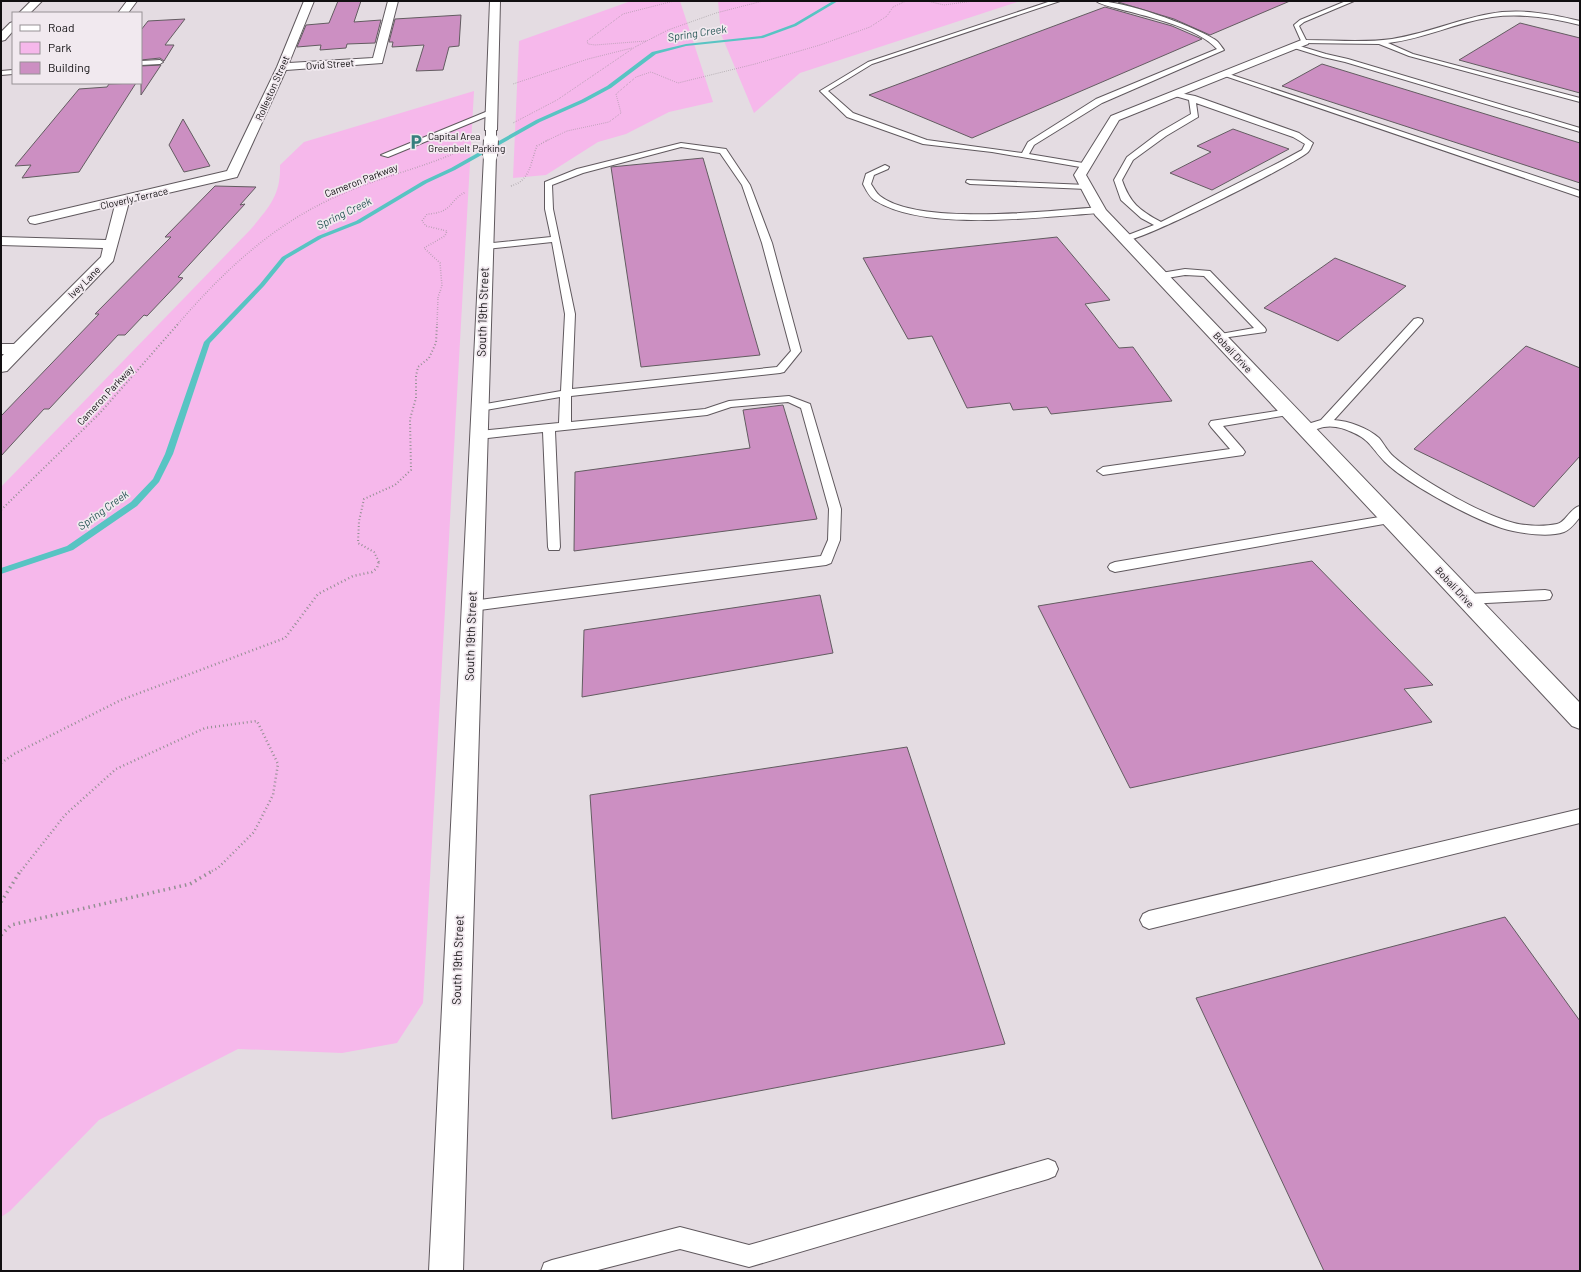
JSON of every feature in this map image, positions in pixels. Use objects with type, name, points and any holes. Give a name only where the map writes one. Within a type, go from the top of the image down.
[{"type":"street","points":[[25,12],[37,1]]},
{"type":"street","points":[[124,12],[132,1]]},
{"type":"street","name":"Rolleston Street","points":[[232,174],[282,67],[309,1]]},
{"type":"street","name":"Ovid Street","points":[[282,67],[378,61],[392,1]]},
{"type":"street","name":"South 19th Street","points":[[446,1271],[495,1]]},
{"type":"street","points":[[1,38],[12,26]]},
{"type":"street","name":"Bobali Drive","points":[[1298,44],[1224,74],[1185,96],[1114,118],[1080,175],[1099,210],[1580,719]]},
{"type":"street","name":"Cloverly Terrace","points":[[35,220],[232,174]]},
{"type":"street","name":"Ivey Lane","points":[[1,367],[108,258],[123,200]]},
{"type":"street","points":[[1,241],[112,244]]},
{"type":"street","points":[[1,349],[18,349]]},
{"type":"lane","points":[[1057,1],[870,63],[824,92],[850,115],[926,142],[992,150],[1086,166]]},
{"type":"lane","points":[[1025,155],[1031,144],[1065,120],[1099,101],[1221,50],[1213,41],[1190,30],[1156,17],[1098,1]]},
{"type":"lane","points":[[1298,44],[1296,26],[1302,21],[1351,1]]},
{"type":"lane","points":[[1298,44],[1380,42],[1430,33],[1479,17],[1521,13],[1551,16],[1580,23]]},
{"type":"lane","points":[[1380,42],[1410,55],[1580,100]]},
{"type":"lane","points":[[1298,44],[1346,60],[1580,130]]},
{"type":"lane","points":[[142,63],[160,62]]},
{"type":"lane","points":[[1,73],[12,72]]},
{"type":"lane","points":[[1224,74],[1580,194]]},
{"type":"lane","points":[[1161,225],[1144,216],[1124,198],[1118,180],[1130,159],[1163,134],[1195,115],[1185,96]]},
{"type":"lane","points":[[1126,239],[1161,225],[1306,151],[1309,143],[1296,135],[1185,96]]},
{"type":"lane","points":[[385,155],[491,113]]},
{"type":"lane","points":[[480,408],[566,393],[780,370],[796,351],[767,243],[746,185],[723,151],[681,145],[580,171],[548,184],[549,209],[570,314],[566,393],[565,427]]},
{"type":"lane","points":[[885,167],[870,174],[867,184],[877,198],[892,206],[914,213],[977,217],[1099,210]]},
{"type":"lane","points":[[970,182],[1087,188]]},
{"type":"lane","points":[[486,246],[556,239]]},
{"type":"lane","points":[[1160,276],[1185,272],[1207,273],[1261,330],[1219,337]]},
{"type":"lane","points":[[1325,423],[1418,321]]},
{"type":"lane","points":[[472,606],[826,560],[834,540],[835,510],[806,406],[789,399],[729,404],[707,412],[479,435]]},
{"type":"lane","points":[[1103,471],[1239,452],[1214,424],[1290,412]]},
{"type":"lane","points":[[1305,429],[1325,423],[1340,424],[1369,436],[1389,459],[1422,484],[1477,513],[1513,527],[1542,530],[1562,528],[1580,510]]},
{"type":"lane","points":[[549,428],[554,548]]},
{"type":"lane","points":[[1115,567],[1391,520]]},
{"type":"lane","points":[[1467,599],[1545,595]]},
{"type":"lane","points":[[1149,920],[1580,816]]},
{"type":"lane","points":[[552,1271],[680,1238],[749,1256],[1048,1169]]},
{"type":"path","points":[[648,41],[628,40],[596,46],[588,44],[587,41],[590,36],[623,14],[674,1]]},
{"type":"path","points":[[492,91],[588,60],[635,47],[668,30],[697,19],[763,1]]},
{"type":"path","points":[[1,763],[14,754],[61,728],[121,700],[285,638],[318,594],[353,576],[372,572],[377,568],[379,562],[374,552],[358,543],[357,532],[360,513],[364,499],[395,485],[411,470],[410,419],[416,398],[416,376],[418,367],[429,358],[436,343],[438,297],[442,276],[440,263],[424,248],[445,236],[447,231],[426,226],[422,221],[427,214],[433,214],[453,205],[459,194],[520,184],[526,179],[537,146],[567,131],[609,122],[621,114],[616,94],[636,77],[651,72],[678,83],[755,64],[870,27],[888,16],[893,7],[906,1]]},
{"type":"path","points":[[927,1],[931,4],[944,6],[974,1]]},
{"type":"path","points":[[513,123],[557,100],[635,47]]},
{"type":"path","name":"Cameron Parkway","points":[[1,510],[27,486],[114,398],[212,285],[253,246],[282,225],[322,202],[354,188],[431,163],[472,145]]},
{"type":"path","points":[[1,902],[28,860],[65,815],[116,769],[205,728],[257,721],[278,764],[273,795],[254,832],[218,868],[190,884],[11,925],[1,935]]},
{"type":"green space","points":[[631,1],[680,1],[713,102],[669,112],[626,134],[598,142],[546,175],[513,178],[519,41]]},
{"type":"green space","points":[[718,1],[1020,1],[800,73],[754,113],[721,34]]},
{"type":"green space","points":[[474,91],[423,1003],[397,1043],[342,1053],[238,1049],[99,1120],[10,1211],[1,1217],[1,487],[251,229],[273,200],[280,175],[280,165],[304,142]]},
{"type":"building","points":[[338,1],[361,1],[354,22],[381,20],[375,43],[347,44],[346,48],[320,50],[321,45],[297,47],[306,25],[329,23]]},
{"type":"building","points":[[1290,1],[1210,35],[1174,19],[1118,2]]},
{"type":"building","points":[[1105,7],[1172,26],[1202,39],[972,138],[869,95]]},
{"type":"building","points":[[461,15],[459,46],[449,47],[443,70],[416,71],[424,45],[392,47],[393,42],[389,42],[395,19]]},
{"type":"building","points":[[185,19],[165,45],[174,45],[164,61],[160,58],[142,60],[142,29],[148,21]]},
{"type":"building","points":[[1520,23],[1580,38],[1580,93],[1459,60]]},
{"type":"building","points":[[1322,64],[1580,143],[1580,183],[1282,86]]},
{"type":"building","points":[[161,65],[141,95],[142,84],[142,66]]},
{"type":"building","points":[[109,84],[135,84],[79,172],[22,178],[31,165],[15,166],[79,89],[107,87]]},
{"type":"building","points":[[183,119],[210,166],[184,172],[169,145]]},
{"type":"building","points":[[1233,129],[1289,149],[1212,190],[1170,173],[1211,152],[1197,146]]},
{"type":"building","points":[[703,158],[760,355],[641,367],[611,167]]},
{"type":"building","points":[[215,186],[256,187],[240,205],[245,204],[178,277],[183,278],[147,316],[144,315],[125,335],[118,335],[49,409],[44,409],[1,456],[1,416],[99,314],[95,314],[171,237],[165,237]]},
{"type":"building","points":[[1057,237],[1110,300],[1085,304],[1119,348],[1133,347],[1172,401],[1051,414],[1047,407],[1013,410],[1010,403],[967,408],[932,336],[908,339],[863,258]]},
{"type":"building","points":[[1335,258],[1406,286],[1338,341],[1264,308]]},
{"type":"building","points":[[1526,346],[1580,368],[1580,456],[1534,507],[1414,449]]},
{"type":"building","points":[[783,405],[817,519],[574,551],[575,472],[750,448],[743,410]]},
{"type":"building","points":[[1312,561],[1433,685],[1404,689],[1432,722],[1130,788],[1038,606]]},
{"type":"building","points":[[820,595],[833,653],[582,697],[584,630]]},
{"type":"building","points":[[907,747],[1005,1044],[612,1119],[590,795]]},
{"type":"building","points":[[1505,917],[1580,1021],[1580,1271],[1324,1271],[1196,998]]},
{"type":"waterway","name":"Spring Creek","points":[[1,571],[70,548],[134,504],[156,480],[169,454],[207,342],[262,285],[284,258],[320,237],[358,222],[425,182],[453,169],[538,121],[583,101],[609,87],[654,53],[686,45],[762,37],[795,25],[836,1]]},
{"type":"place","name":"Capital Area Greenbelt Parking","points":[[416,142]]}]
